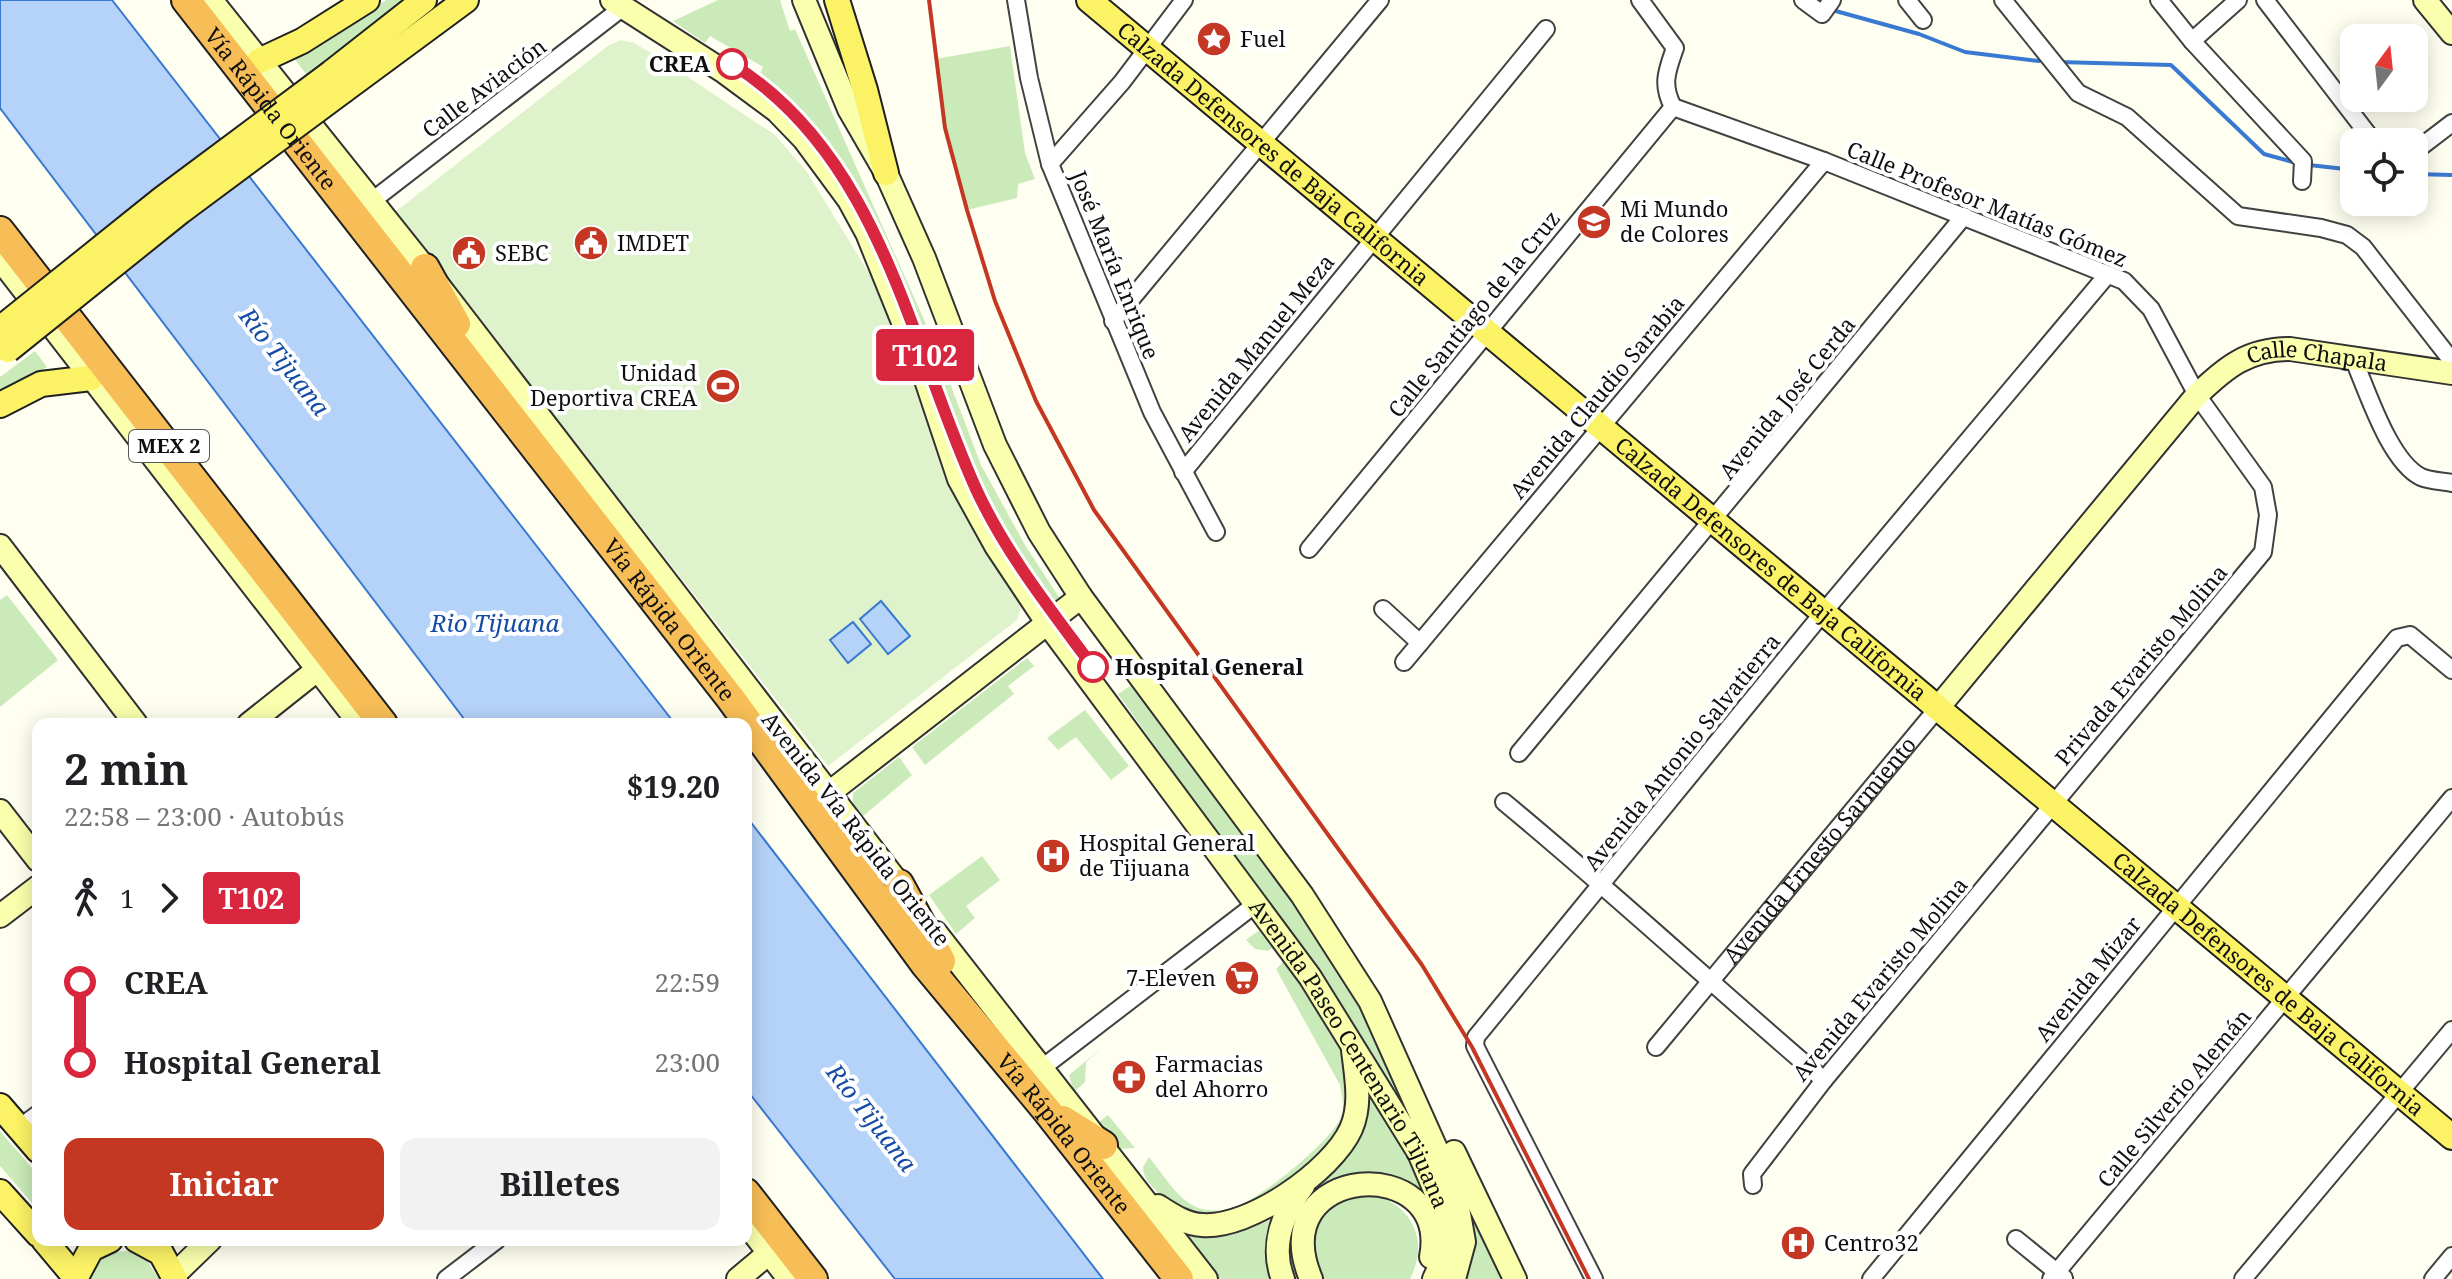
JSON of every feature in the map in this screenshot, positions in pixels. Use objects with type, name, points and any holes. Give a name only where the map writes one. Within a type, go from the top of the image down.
[{"type":"highway","name":"Vía Rápida Oriente","points":[[186,0],[668,617],[743,718]]},
{"type":"highway","name":"MEX 2","points":[[0,231],[378,718]]},
{"type":"highway","points":[[425,268],[492,392]]},
{"type":"highway","points":[[153,457],[249,548]]},
{"type":"highway","points":[[668,617],[750,690]]},
{"type":"highway","name":"Vía Rápida Oriente","points":[[752,730],[917,953],[1048,1112],[1179,1279]]},
{"type":"highway","points":[[899,884],[976,1025]]},
{"type":"highway","points":[[1048,1112],[1103,1145]]},
{"type":"highway","points":[[752,1201],[813,1279]]},
{"type":"main road","name":"Avenida Vía Rápida Oriente","points":[[211,0],[425,268],[1206,1279]]},
{"type":"main road","points":[[259,61],[302,41],[367,0]]},
{"type":"main road","points":[[3,345],[181,211],[338,82],[424,0]]},
{"type":"main road","points":[[338,82],[466,0]]},
{"type":"main road","name":"Avenida Paseo Centenario Tijuana","points":[[804,0],[849,109],[886,173],[924,258],[1013,485],[1081,597],[1284,869],[1370,1001],[1455,1191],[1464,1242],[1454,1279]]},
{"type":"main road","points":[[837,0],[865,90],[886,173]]},
{"type":"main road","name":"Calzada Defensores de Baja California","points":[[1089,0],[2452,1137]]},
{"type":"main road","points":[[2425,0],[2452,33]]},
{"type":"main road","name":"Avenida Paseo Centenario Tijuana","points":[[617,4],[759,97],[804,139],[832,173],[867,233],[959,479],[996,546],[1048,624],[1257,903],[1351,1041],[1419,1153],[1442,1207],[1446,1233],[1443,1260],[1434,1279]]},
{"type":"main road","points":[[0,259],[355,718]]},
{"type":"main road","name":"Calle Chapala","points":[[2197,395],[2233,362],[2269,349],[2452,373]]},
{"type":"main road","points":[[0,405],[41,384],[91,378]]},
{"type":"main road","name":"Avenida Ernesto Sarmiento","points":[[1937,709],[2197,395]]},
{"type":"main road","points":[[0,546],[131,718]]},
{"type":"main road","points":[[829,793],[1081,597]]},
{"type":"main road","points":[[257,718],[317,670]]},
{"type":"main road","points":[[0,811],[32,852]]},
{"type":"main road","points":[[0,916],[32,892]]},
{"type":"main road","points":[[1370,1001],[1385,1017],[1411,1065],[1515,1279]]},
{"type":"main road","points":[[1147,1200],[1182,1222],[1229,1224],[1250,1216],[1311,1175],[1336,1155],[1351,1128],[1358,1092],[1351,1041]]},
{"type":"main road","points":[[0,1106],[29,1121]]},
{"type":"main road","points":[[1283,1279],[1277,1265],[1280,1229],[1288,1206],[1311,1175]]},
{"type":"main road","points":[[1311,1279],[1304,1252],[1310,1216],[1329,1194],[1357,1183],[1373,1182],[1403,1193],[1424,1215],[1431,1233],[1432,1253],[1423,1279]]},
{"type":"main road","points":[[0,1192],[32,1227]]},
{"type":"main road","points":[[752,1231],[789,1279]]},
{"type":"main road","points":[[49,1246],[75,1278],[91,1249],[97,1246]]},
{"type":"main road","points":[[153,1246],[161,1253],[175,1277],[204,1246]]},
{"type":"main road","points":[[738,1279],[769,1253]]},
{"type":"street","name":"José María Enrique","points":[[1016,0],[1029,78],[1050,164],[1152,412],[1216,532]]},
{"type":"street","points":[[1050,164],[1122,82],[1184,0]]},
{"type":"street","points":[[1113,321],[1380,0]]},
{"type":"street","points":[[1640,0],[1675,48],[1665,74],[1666,93],[1673,107]]},
{"type":"street","points":[[1803,0],[1827,7]]},
{"type":"street","points":[[1907,0],[1923,20]]},
{"type":"street","points":[[2003,0],[2078,93],[2127,117],[2238,216],[2347,235],[2363,247],[2452,361]]},
{"type":"street","points":[[2159,0],[2303,170]]},
{"type":"street","points":[[2192,41],[2238,0]]},
{"type":"street","points":[[2265,0],[2363,128]]},
{"type":"street","name":"Calle Aviación","points":[[372,201],[617,4]]},
{"type":"street","name":"Avenida Manuel Meza","points":[[1183,472],[1546,29]]},
{"type":"street","name":"Calle Profesor Matías Gómez","points":[[1673,107],[1824,161],[2124,281],[2151,309],[2197,395],[2263,487],[2268,515],[2263,552]]},
{"type":"street","name":"Calle Santiago de la Cruz","points":[[1309,549],[1673,107]]},
{"type":"street","points":[[2428,141],[2452,123]]},
{"type":"street","name":"Avenida Claudio Sarabia","points":[[1404,662],[1824,161]]},
{"type":"street","name":"Avenida José Cerda","points":[[1519,753],[1714,522],[1964,216]]},
{"type":"street","name":"Avenida Antonio Salvatierra","points":[[1594,1279],[1475,1046],[1476,1037],[1822,614],[2108,274]]},
{"type":"street","points":[[2353,358],[2377,416],[2408,466],[2422,477],[2452,483]]},
{"type":"street","name":"Privada Evaristo Molina","points":[[2053,805],[2263,552]]},
{"type":"street","points":[[1383,609],[1420,643]]},
{"type":"street","name":"Avenida Mizar","points":[[1871,1279],[2115,984],[2175,904],[2402,634],[2410,635],[2452,670]]},
{"type":"street","name":"Avenida Ernesto Sarmiento","points":[[1656,1047],[1937,709]]},
{"type":"street","name":"Calle Silverio Alemán","points":[[2057,1277],[2452,798]]},
{"type":"street","points":[[1504,802],[1603,884],[1711,984],[1824,1080]]},
{"type":"street","name":"Avenida Evaristo Molina","points":[[1753,1185],[1752,1174],[1824,1080],[2053,805]]},
{"type":"street","points":[[1042,1068],[1257,903]]},
{"type":"street","points":[[2243,1279],[2452,1030]]},
{"type":"street","points":[[2016,1239],[2057,1277]]},
{"type":"street","points":[[446,1279],[489,1246]]},
{"type":"street","points":[[2433,1279],[2452,1256]]},
{"type":"green space","points":[[386,0],[407,0],[309,78],[294,58]]},
{"type":"green space","points":[[718,0],[780,0],[790,31],[795,29],[937,349],[981,465],[1025,545],[1062,602],[1053,607],[992,506],[953,418],[891,258],[866,206],[836,158],[801,114],[759,75],[763,67],[710,36],[705,43],[673,21]]},
{"type":"green space","name":"Unidad Deportiva CREA","points":[[621,40],[634,43],[661,59],[775,135],[807,172],[876,285],[952,483],[1021,608],[1017,620],[828,766],[395,212],[609,45]]},
{"type":"green space","points":[[1010,46],[1025,153],[1035,179],[1018,184],[1017,198],[967,210],[945,128],[935,59]]},
{"type":"green space","points":[[35,351],[47,367],[0,397],[0,377]]},
{"type":"green space","points":[[7,595],[58,660],[0,707],[0,600]]},
{"type":"green space","points":[[1027,658],[1034,666],[1008,686],[1014,694],[925,765],[912,747]]},
{"type":"green space","points":[[1132,685],[1320,935],[1390,1063],[1415,1127],[1341,1006],[1118,694]]},
{"type":"green space","points":[[1085,710],[1129,766],[1111,780],[1076,737],[1058,750],[1047,738]]},
{"type":"green space","points":[[899,757],[912,775],[862,817],[853,806],[853,793]]},
{"type":"green space","points":[[982,856],[1000,880],[966,906],[975,918],[956,934],[929,895]]},
{"type":"green space","points":[[1261,929],[1276,945],[1268,951],[1255,949],[1246,940]]},
{"type":"green space","points":[[1285,960],[1329,1023],[1345,1057],[1352,1094],[1350,1112],[1343,1129],[1333,1144],[1306,1170],[1237,1214],[1209,1217],[1181,1211],[1165,1200],[1146,1178],[1143,1167],[1149,1157],[1186,1201],[1202,1209],[1229,1209],[1245,1203],[1291,1170],[1332,1132],[1341,1117],[1343,1103],[1340,1085],[1276,969]]},
{"type":"green space","points":[[1104,1046],[1086,1062],[1085,1082],[1074,1092],[1069,1075]]},
{"type":"green space","points":[[1366,1083],[1423,1188],[1432,1213],[1362,1177],[1295,1242],[1293,1264],[1297,1279],[1291,1279],[1287,1264],[1292,1220]]},
{"type":"green space","points":[[1108,1115],[1135,1148],[1119,1149],[1098,1123]]},
{"type":"green space","points":[[0,1131],[32,1168],[32,1203],[0,1166]]},
{"type":"green space","points":[[1360,1193],[1391,1202],[1411,1221],[1418,1248],[1410,1279],[1320,1279],[1313,1250],[1317,1225],[1333,1205]]},
{"type":"green space","points":[[1471,1213],[1503,1279],[1465,1279],[1471,1258]]},
{"type":"green space","points":[[1272,1219],[1265,1255],[1271,1279],[1217,1279],[1178,1229],[1226,1233]]},
{"type":"green space","points":[[128,1251],[147,1260],[159,1279],[85,1279],[102,1259],[113,1253]]},
{"type":"water","name":"Rio Tijuana","points":[[0,0],[112,0],[670,718],[463,718],[0,108]]},
{"type":"water","points":[[881,601],[910,636],[888,654],[860,619]]},
{"type":"water","points":[[853,622],[871,644],[848,663],[830,640]]},
{"type":"water","name":"Río Tijuana","points":[[752,824],[1103,1279],[895,1279],[752,1097]]},
{"type":"waterway","points":[[1832,10],[1919,34],[1965,52],[2039,61]]},
{"type":"waterway","points":[[2058,62],[2171,65],[2264,154],[2300,164]]},
{"type":"waterway","points":[[2309,165],[2340,168]]},
{"type":"waterway","points":[[2428,174],[2452,175]]},
{"type":"railway","points":[[929,0],[945,128],[995,301],[1036,401],[1094,510],[1422,965],[1472,1047],[1589,1279]]},
{"type":"bus line","name":"T102","points":[[732,64],[781,99],[814,136],[842,175],[869,222],[893,275],[976,489],[1043,601],[1093,667]]},
{"type":"place","name":"Fuel","points":[[1214,39]]},
{"type":"place","name":"CREA","points":[[732,64]]},
{"type":"place","name":"Mi Mundo de Colores","points":[[1594,222]]},
{"type":"place","name":"IMDET","points":[[591,243]]},
{"type":"place","name":"SEBC","points":[[469,253]]},
{"type":"place","name":"Unidad Deportiva CREA","points":[[723,386]]},
{"type":"place","name":"Hospital General","points":[[1093,667]]},
{"type":"place","name":"Hospital General de Tijuana","points":[[1053,856]]},
{"type":"place","name":"7-Eleven","points":[[1242,978]]},
{"type":"place","name":"Farmacias del Ahorro","points":[[1129,1077]]},
{"type":"place","name":"Centro32","points":[[1798,1243]]}]
